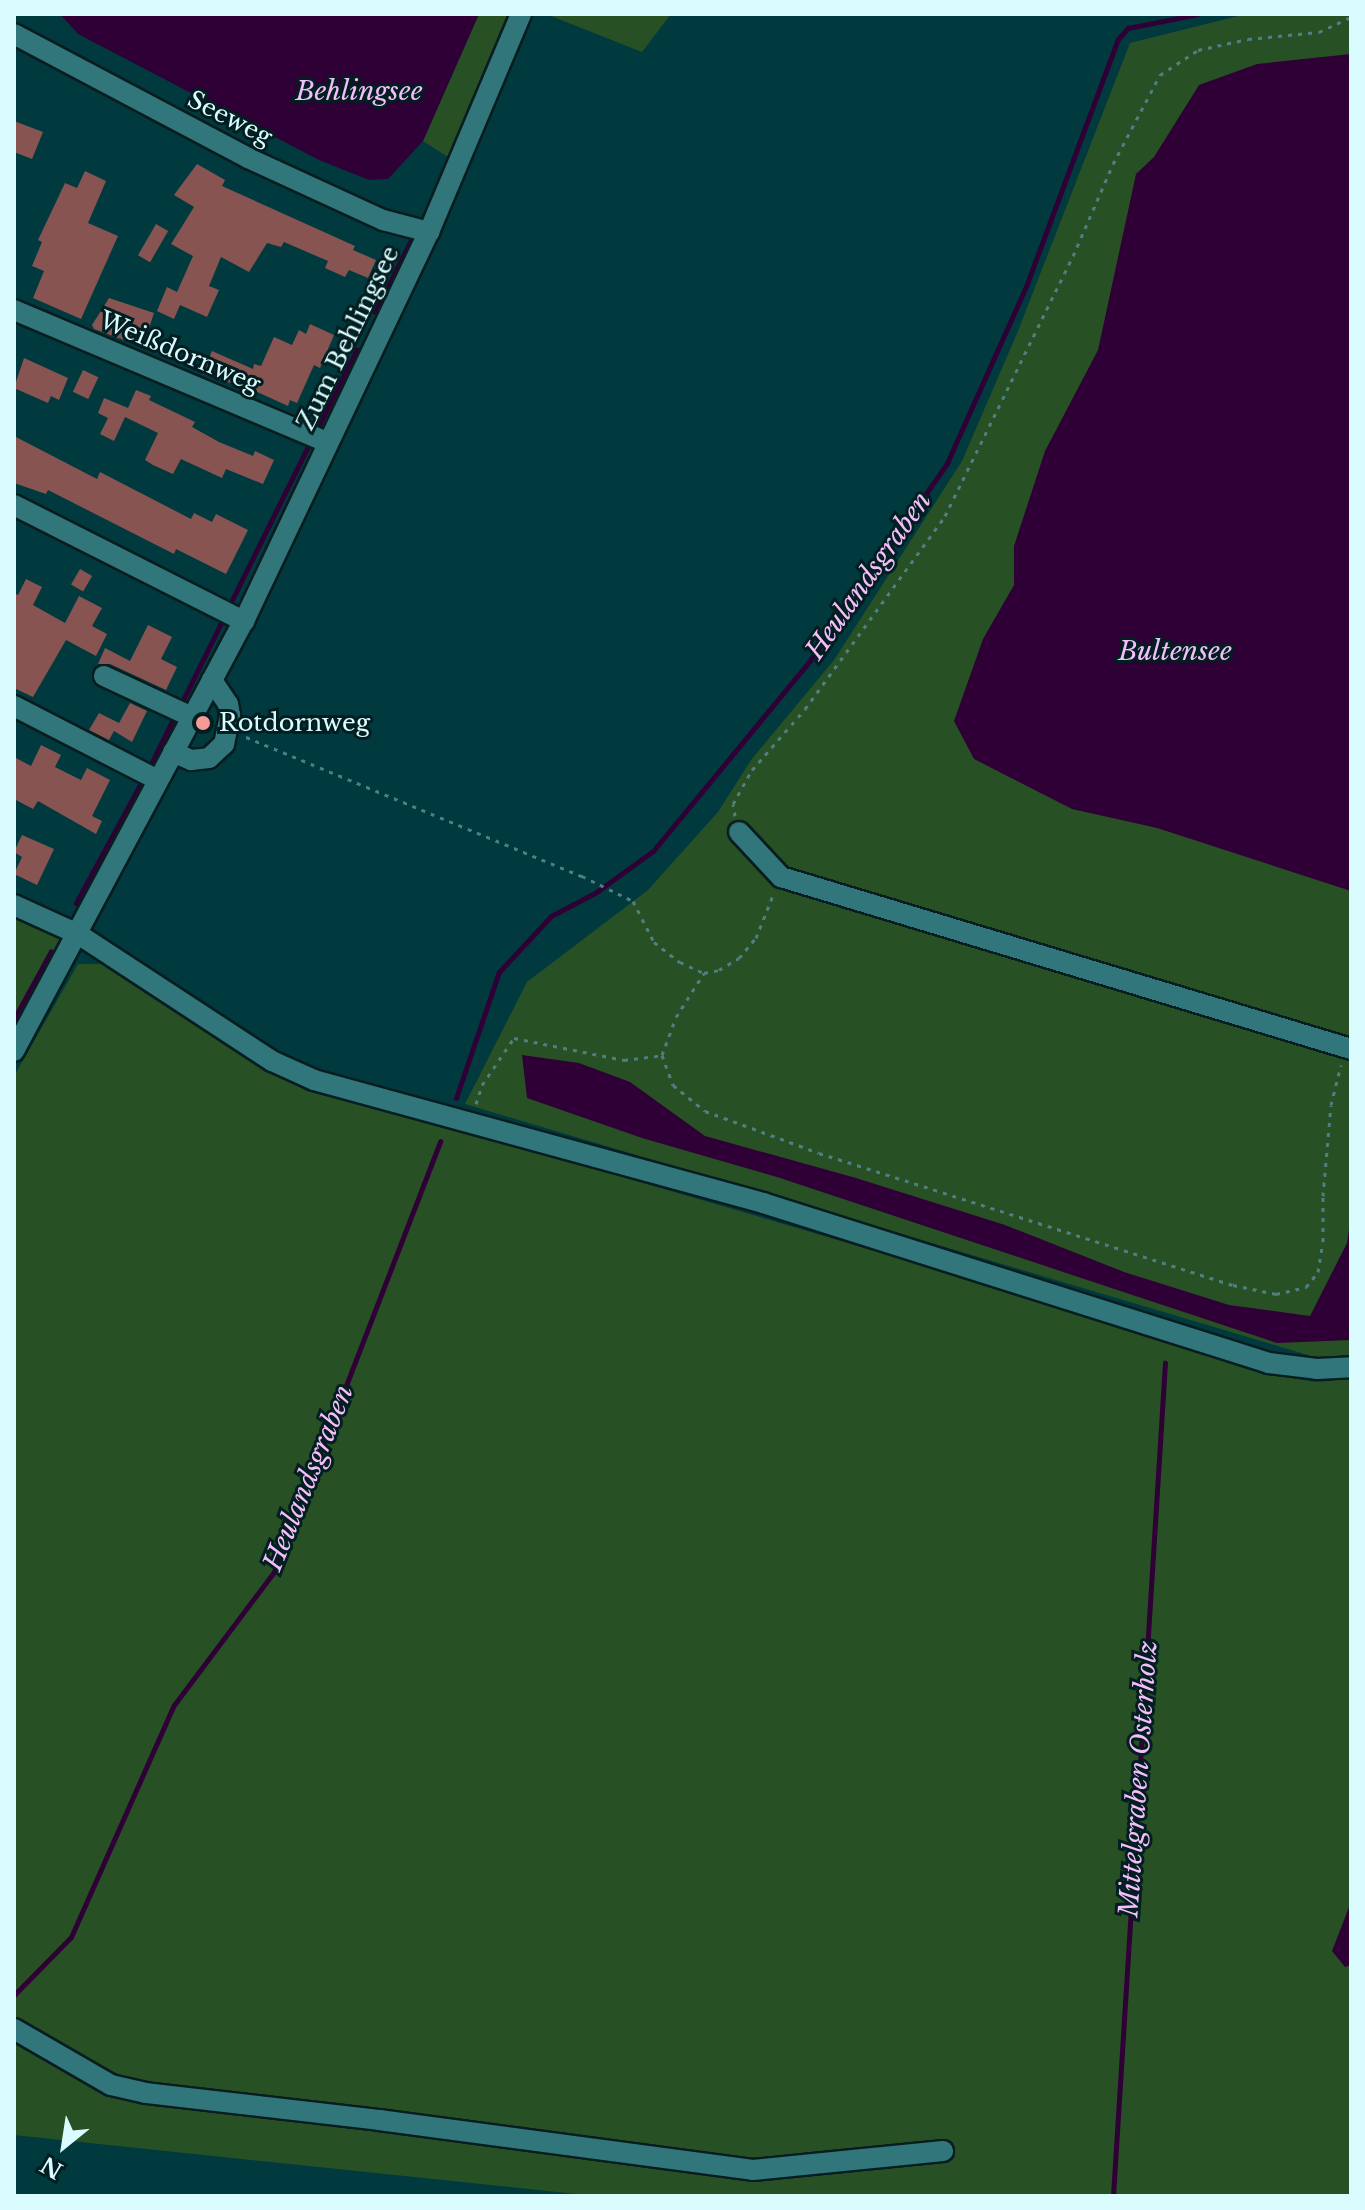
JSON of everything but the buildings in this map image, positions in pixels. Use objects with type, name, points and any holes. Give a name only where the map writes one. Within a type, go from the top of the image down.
[{"type":"street","name":"Zum Behlingsee","points":[[14,1051],[244,621],[326,442],[429,232],[521,14]]},
{"type":"street","name":"Seeweg","points":[[14,34],[246,157],[383,220],[429,232]]},
{"type":"street","name":"Weißdornweg","points":[[14,310],[326,442]]},
{"type":"street","points":[[14,505],[244,621]]},
{"type":"street","points":[[104,676],[192,717]]},
{"type":"street","points":[[173,752],[191,760],[209,758],[224,744],[229,730],[228,704],[212,680]]},
{"type":"street","points":[[14,706],[158,780]]},
{"type":"street","points":[[739,832],[781,877],[1348,1049]]},
{"type":"street","points":[[14,905],[78,934],[272,1061],[314,1080],[763,1203],[1269,1363],[1317,1369],[1351,1367]]},
{"type":"street","points":[[14,2029],[111,2085],[146,2093],[379,2120],[753,2170],[943,2151]]},
{"type":"path","points":[[739,832],[733,804],[752,770],[805,709],[945,516],[1073,256],[1113,164],[1160,75],[1198,50],[1248,39],[1319,32],[1351,17]]},
{"type":"path","points":[[229,730],[582,876],[633,901],[654,942],[680,962],[704,973],[719,970],[739,958],[756,938],[781,877]]},
{"type":"path","points":[[704,973],[676,1017],[662,1055],[673,1085],[705,1111],[819,1153],[1233,1285],[1276,1294],[1306,1287],[1318,1272],[1323,1242],[1323,1196],[1331,1105],[1348,1049]]},
{"type":"path","points":[[469,1123],[482,1085],[514,1038],[624,1060],[662,1055]]},
{"type":"green space","points":[[479,14],[514,14],[448,157],[423,141]]},
{"type":"green space","points":[[546,14],[671,14],[642,52]]},
{"type":"green space","points":[[1246,14],[1351,14],[1351,1355],[1318,1358],[465,1104],[527,982],[648,890],[718,812],[751,760],[834,660],[962,461],[1018,331],[1130,43]]},
{"type":"green space","points":[[14,918],[63,940],[14,1027]]},
{"type":"green space","points":[[78,964],[101,964],[273,1074],[307,1091],[606,1172],[1032,1297],[1278,1376],[1316,1382],[1351,1379],[1351,2196],[595,2196],[14,2135],[14,1076]]},
{"type":"water","name":"Behlingsee","points":[[60,14],[479,14],[423,141],[388,179],[369,180],[319,160],[78,34]]},
{"type":"water","name":"Bultensee","points":[[1351,54],[1351,891],[1157,828],[1072,809],[974,759],[954,721],[983,639],[1014,585],[1014,546],[1045,451],[1098,350],[1136,174],[1154,157],[1199,85],[1257,64]]},
{"type":"water","points":[[522,1055],[579,1063],[630,1082],[705,1136],[856,1178],[1005,1225],[1124,1272],[1229,1305],[1310,1316],[1347,1243],[1351,1216],[1351,1340],[1277,1343],[777,1177],[642,1138],[527,1098]]},
{"type":"water","points":[[1351,1902],[1351,1965],[1345,1967],[1332,1951]]},
{"type":"waterway","name":"Heulandsgraben","points":[[456,1098],[499,972],[551,916],[595,893],[653,851],[811,659],[947,463],[1025,289],[1118,39],[1128,28],[1198,14]]},
{"type":"waterway","points":[[375,312],[411,240]]},
{"type":"waterway","points":[[317,429],[357,349]]},
{"type":"waterway","points":[[232,600],[308,446]]},
{"type":"waterway","points":[[182,702],[222,621]]},
{"type":"waterway","points":[[151,764],[173,719]]},
{"type":"waterway","points":[[76,903],[141,783]]},
{"type":"waterway","points":[[14,1019],[51,951]]},
{"type":"waterway","name":"Heulandsgraben","points":[[14,1995],[71,1937],[174,1705],[274,1572],[440,1141]]},
{"type":"waterway","name":"Mittelgraben Osterholz","points":[[1113,2196],[1165,1363]]},
{"type":"place","name":"Rotdornweg","points":[[203,723]]}]
